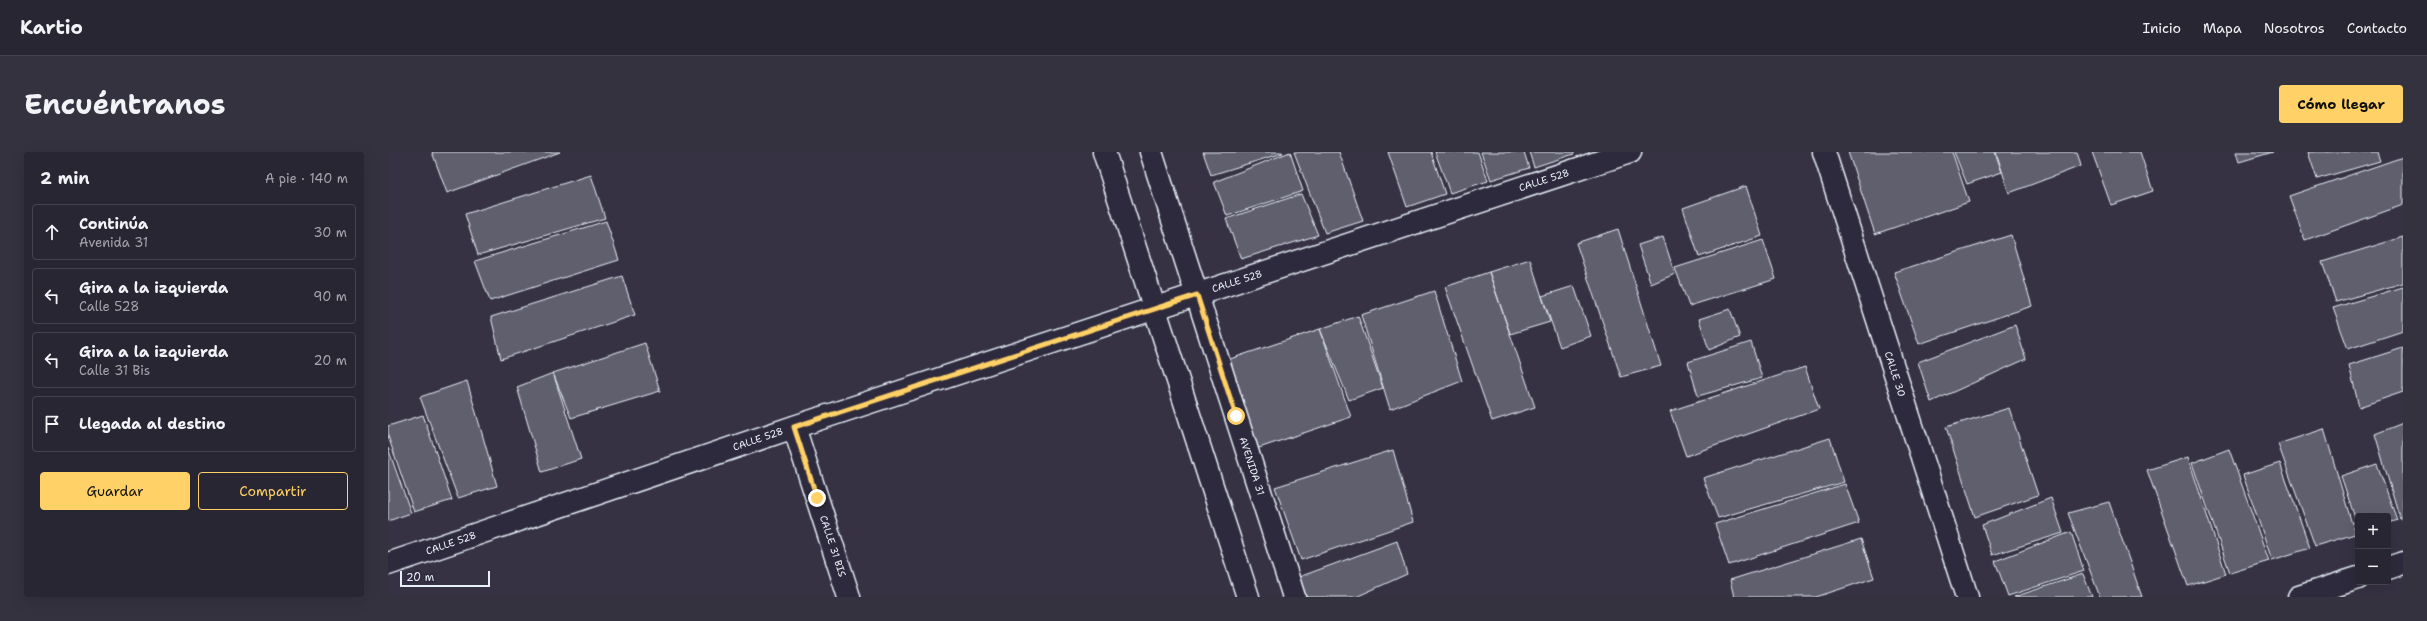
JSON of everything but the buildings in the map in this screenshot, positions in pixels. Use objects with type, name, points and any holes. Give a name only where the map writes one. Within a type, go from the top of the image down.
[{"type":"street","points":[[1104,152],[1248,597]]},
{"type":"street","name":"AVENIDA 31","points":[[1151,152],[1294,597]]},
{"type":"street","name":"CALLE 528","points":[[388,564],[794,427],[1630,152]]},
{"type":"street","name":"CALLE 30","points":[[1824,152],[1967,597]]},
{"type":"street","name":"CALLE 31 BIS","points":[[794,427],[849,597]]},
{"type":"street","points":[[2391,567],[2403,563]]},
{"type":"street","points":[[2299,597],[2355,579]]},
{"type":"route","points":[[817,498],[794,427],[1197,295],[1236,416]]}]
